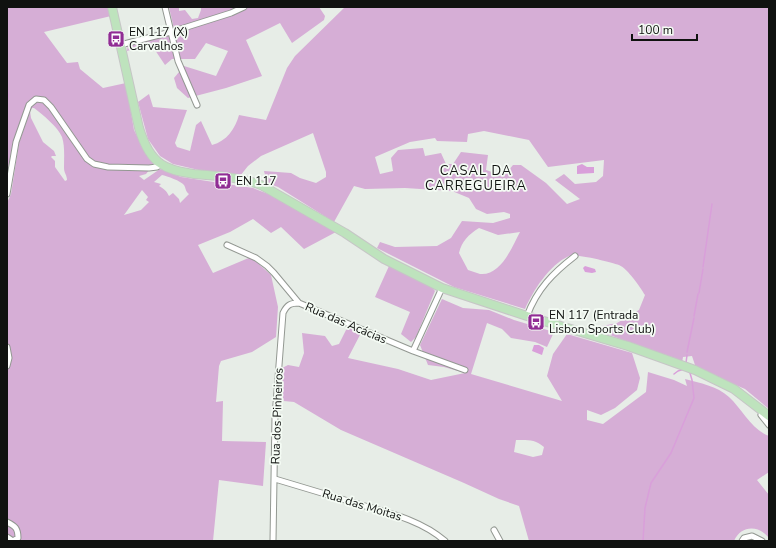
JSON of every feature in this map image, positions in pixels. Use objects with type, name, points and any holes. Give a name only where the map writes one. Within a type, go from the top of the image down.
[{"type":"main road","points":[[112,7],[141,134],[150,152],[161,164],[179,171],[246,181],[261,185],[345,233],[384,259],[442,288],[654,355],[695,370],[734,389],[765,415],[769,422]]},
{"type":"street","points":[[165,7],[178,61],[197,106]]},
{"type":"street","points":[[120,45],[171,32],[231,13],[244,7]]},
{"type":"street","points":[[7,194],[16,142],[29,105],[36,100],[44,100],[51,107],[87,158],[94,164],[108,168],[148,168],[157,167],[161,164]]},
{"type":"street","name":"Rua das Acácias","points":[[227,245],[256,258],[267,266],[274,272],[299,304],[413,351],[465,370]]},
{"type":"street","points":[[527,316],[532,303],[552,275],[575,256]]},
{"type":"street","points":[[413,351],[442,288]]},
{"type":"street","name":"Rua dos Pinheiros","points":[[273,541],[275,417],[283,313],[289,304],[299,304]]},
{"type":"street","points":[[7,347],[9,358],[7,366]]},
{"type":"street","points":[[765,415],[769,425]]},
{"type":"street","name":"Rua das Moitas","points":[[275,479],[414,521],[445,541]]},
{"type":"street","points":[[7,522],[16,526],[18,538],[13,541],[7,537]]},
{"type":"street","points":[[494,530],[500,541]]},
{"type":"street","points":[[742,541],[744,538],[752,536],[762,541]]},
{"type":"shaded area","points":[[7,7],[109,7],[111,16],[44,32],[67,63],[78,62],[80,69],[103,88],[126,83],[134,130],[142,146],[154,164],[146,174],[139,176],[144,180],[160,169],[181,177],[253,188],[276,197],[336,232],[304,249],[281,227],[271,233],[253,219],[230,232],[198,245],[213,273],[251,257],[271,275],[278,307],[276,337],[252,352],[221,361],[219,366],[216,402],[223,401],[222,441],[266,442],[263,486],[219,480],[213,541],[7,541],[7,203],[11,194],[19,143],[30,111],[31,118],[43,142],[54,151],[56,156],[51,157],[55,161],[55,167],[65,181],[67,180],[64,170],[64,148],[62,137],[54,125],[34,108],[26,111],[14,145],[7,172]],"holes":[[[162,175],[177,180],[184,185],[189,194],[180,203],[179,199],[173,193],[169,196],[167,192],[159,186],[161,184],[154,182]],[[142,190],[148,197],[146,200],[149,202],[141,210],[124,215]]]},
{"type":"shaded area","points":[[169,7],[179,7],[179,11],[185,10],[192,19],[198,18],[201,7],[319,7],[325,16],[324,20],[292,43],[280,23],[246,40],[262,76],[226,88],[188,98],[177,88],[174,78],[184,66],[216,76],[228,51],[206,43],[195,59],[172,59],[165,65],[151,44],[127,51],[128,44],[175,33]]},
{"type":"shaded area","points":[[345,7],[769,7],[769,409],[745,389],[696,368],[692,356],[683,357],[682,363],[592,328],[617,323],[639,310],[645,295],[630,274],[619,265],[585,257],[573,255],[569,256],[562,260],[542,279],[532,294],[525,309],[454,287],[377,248],[380,242],[395,247],[437,246],[451,238],[462,221],[493,223],[510,218],[510,214],[504,212],[487,214],[476,209],[469,198],[452,191],[405,188],[365,189],[354,186],[334,222],[278,187],[267,183],[264,171],[291,173],[300,178],[316,183],[326,177],[326,172],[313,133],[261,156],[248,166],[240,176],[216,174],[173,164],[160,156],[148,139],[138,102],[149,94],[153,107],[187,110],[175,143],[177,147],[190,151],[196,125],[201,121],[212,145],[222,141],[230,134],[239,115],[266,120],[287,68],[295,56]],"holes":[[[484,131],[529,140],[548,167],[604,160],[603,176],[596,182],[575,184],[564,174],[555,180],[580,199],[567,204],[546,183],[521,165],[513,165],[504,176],[486,170],[488,155],[461,152],[453,164],[446,164],[441,153],[425,156],[423,148],[398,150],[391,158],[393,171],[380,174],[375,157],[410,142],[435,138],[437,141],[467,142],[468,134]],[[479,228],[498,235],[520,232],[500,266],[487,273],[480,274],[468,270],[459,253],[466,239]]]},
{"type":"shaded area","points":[[582,164],[587,167],[594,167],[594,173],[577,174],[577,166]]},
{"type":"shaded area","points":[[389,266],[431,286],[435,291],[416,337],[411,342],[401,334],[410,312],[375,297]]},
{"type":"shaded area","points":[[585,266],[595,269],[596,272],[585,272],[583,268]]},
{"type":"shaded area","points":[[442,299],[463,308],[489,310],[514,320],[554,332],[547,347],[535,342],[511,338],[502,329],[487,323],[471,374],[562,401],[547,376],[553,354],[567,334],[632,353],[640,378],[637,390],[615,408],[601,415],[587,410],[587,420],[603,424],[646,392],[648,372],[674,380],[687,386],[685,379],[708,385],[719,390],[734,402],[757,429],[769,436],[769,472],[757,480],[769,495],[769,538],[760,531],[750,529],[741,532],[734,541],[529,541],[519,506],[499,499],[341,430],[294,402],[284,401],[281,391],[282,368],[288,365],[299,367],[304,353],[302,333],[325,336],[332,346],[339,344],[348,326],[361,333],[348,358],[398,369],[431,380],[465,373],[444,367],[428,365],[420,345]],"holes":[[[516,440],[531,440],[541,444],[544,447],[542,455],[533,457],[514,452]]]},
{"type":"shaded area","points":[[534,345],[539,345],[544,348],[542,355],[532,351]]},
{"type":"waterway","points":[[7,84],[7,102]]},
{"type":"waterway","points":[[703,267],[712,204]]},
{"type":"waterway","points":[[699,293],[703,269]]},
{"type":"waterway","points":[[694,316],[698,294]]},
{"type":"waterway","points":[[687,352],[694,318]]},
{"type":"waterway","points":[[686,363],[687,355]]},
{"type":"waterway","points":[[643,541],[645,508],[651,483],[671,453],[694,398],[690,373],[684,369],[674,374]]},
{"type":"place","name":"EN 117 (X) Carvalhos","points":[[116,39]]},
{"type":"place","name":"EN 117","points":[[223,181]]},
{"type":"place","name":"EN 117 (Entrada Lisbon Sports Club)","points":[[536,322]]},
{"type":"district","name":"CASAL DA CARREGUEIRA","points":[[476,178]]}]
